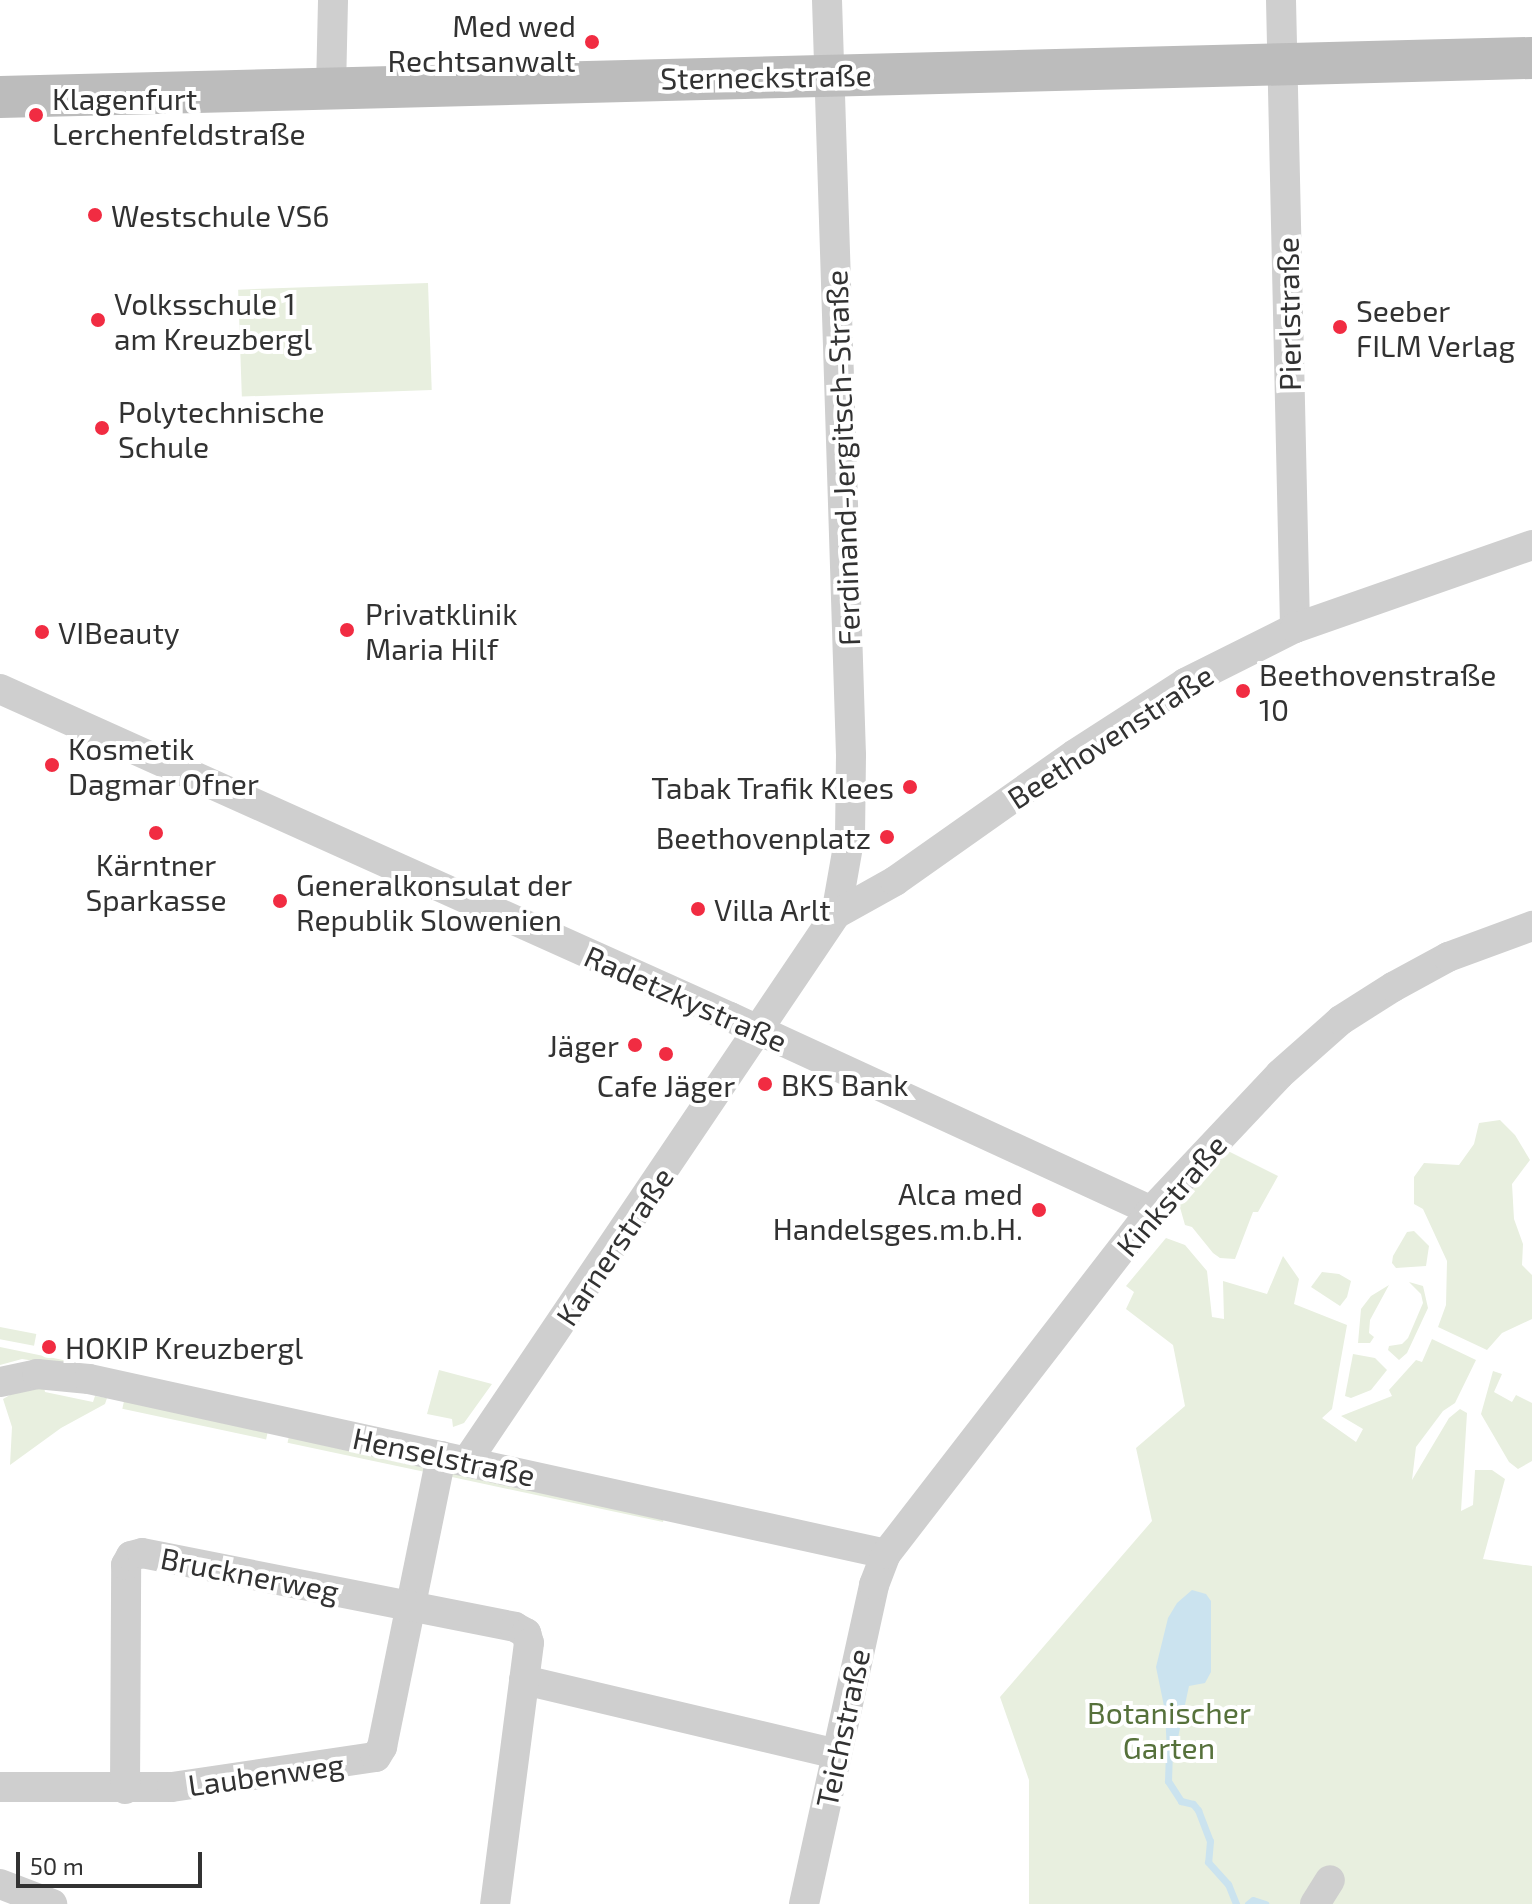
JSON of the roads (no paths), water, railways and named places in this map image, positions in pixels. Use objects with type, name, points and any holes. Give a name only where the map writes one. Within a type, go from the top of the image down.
[{"type":"street","points":[[331,89],[333,0]]},
{"type":"street","name":"Ferdinand-Jergitsch-Straße","points":[[827,0],[851,755],[850,835],[836,914]]},
{"type":"street","name":"Pierlstraße","points":[[1281,0],[1295,628]]},
{"type":"street","name":"Sterneckstraße","points":[[0,97],[829,73],[1532,58]]},
{"type":"street","name":"Beethovenstraße","points":[[761,1030],[836,914],[895,881],[1132,715],[1185,683],[1295,628],[1532,545]]},
{"type":"street","name":"Radetzkystraße","points":[[0,689],[761,1030],[1151,1211]]},
{"type":"street","name":"Kinkstraße","points":[[886,1554],[1151,1211],[1280,1074],[1341,1020],[1448,957],[1532,926]]},
{"type":"street","name":"Karnerstraße","points":[[454,1459],[761,1030]]},
{"type":"street","name":"Henselstraße","points":[[0,1382],[37,1374],[89,1379],[886,1554]]},
{"type":"street","name":"Laubenweg","points":[[0,1787],[172,1787],[376,1757],[382,1747],[410,1605],[454,1459]]},
{"type":"street","name":"Brucknerweg","points":[[125,1789],[126,1565],[131,1556],[142,1553],[410,1605]]},
{"type":"street","name":"Teichstraße","points":[[804,1904],[874,1585],[886,1554]]},
{"type":"street","points":[[410,1605],[526,1633],[529,1643],[495,1904]]},
{"type":"street","points":[[524,1680],[836,1754]]},
{"type":"street","points":[[0,1884],[52,1904]]},
{"type":"water","points":[[1192,1590],[1206,1594],[1211,1601],[1211,1672],[1205,1683],[1189,1686],[1176,1747],[1167,1752],[1165,1711],[1156,1667],[1168,1618],[1177,1603]]},
{"type":"waterway","points":[[1169,1752],[1168,1781],[1181,1801],[1193,1804],[1198,1810],[1210,1841],[1208,1862],[1228,1884],[1236,1904]]},
{"type":"waterway","points":[[1248,1904],[1253,1900],[1265,1904]]},
{"type":"place","name":"Med wed Rechtsanwalt","points":[[592,42]]},
{"type":"place","name":"Klagenfurt Lerchenfeldstraße","points":[[36,115]]},
{"type":"place","name":"Westschule VS6","points":[[95,215]]},
{"type":"place","name":"Volksschule 1 am Kreuzbergl","points":[[98,320]]},
{"type":"place","name":"Seeber FILM Verlag","points":[[1340,327]]},
{"type":"place","name":"Polytechnische Schule","points":[[102,428]]},
{"type":"place","name":"Privatklinik Maria Hilf","points":[[347,630]]},
{"type":"place","name":"VIBeauty","points":[[42,632]]},
{"type":"place","name":"Beethovenstraße 10","points":[[1243,691]]},
{"type":"place","name":"Kosmetik Dagmar Ofner","points":[[52,765]]},
{"type":"place","name":"Tabak Trafik Klees","points":[[910,787]]},
{"type":"place","name":"Kärntner Sparkasse","points":[[156,833]]},
{"type":"place","name":"Beethovenplatz","points":[[887,837]]},
{"type":"place","name":"Generalkonsulat der Republik Slowenien","points":[[280,901]]},
{"type":"place","name":"Villa Arlt","points":[[698,909]]},
{"type":"place","name":"Jäger","points":[[635,1045]]},
{"type":"place","name":"Cafe Jäger","points":[[666,1054]]},
{"type":"place","name":"BKS Bank","points":[[765,1084]]},
{"type":"place","name":"Alca med Handelsges.m.b.H.","points":[[1039,1210]]},
{"type":"place","name":"HOKIP Kreuzbergl","points":[[49,1347]]},
{"type":"park label","name":"Botanischer Garten","points":[[1169,1729]]}]
